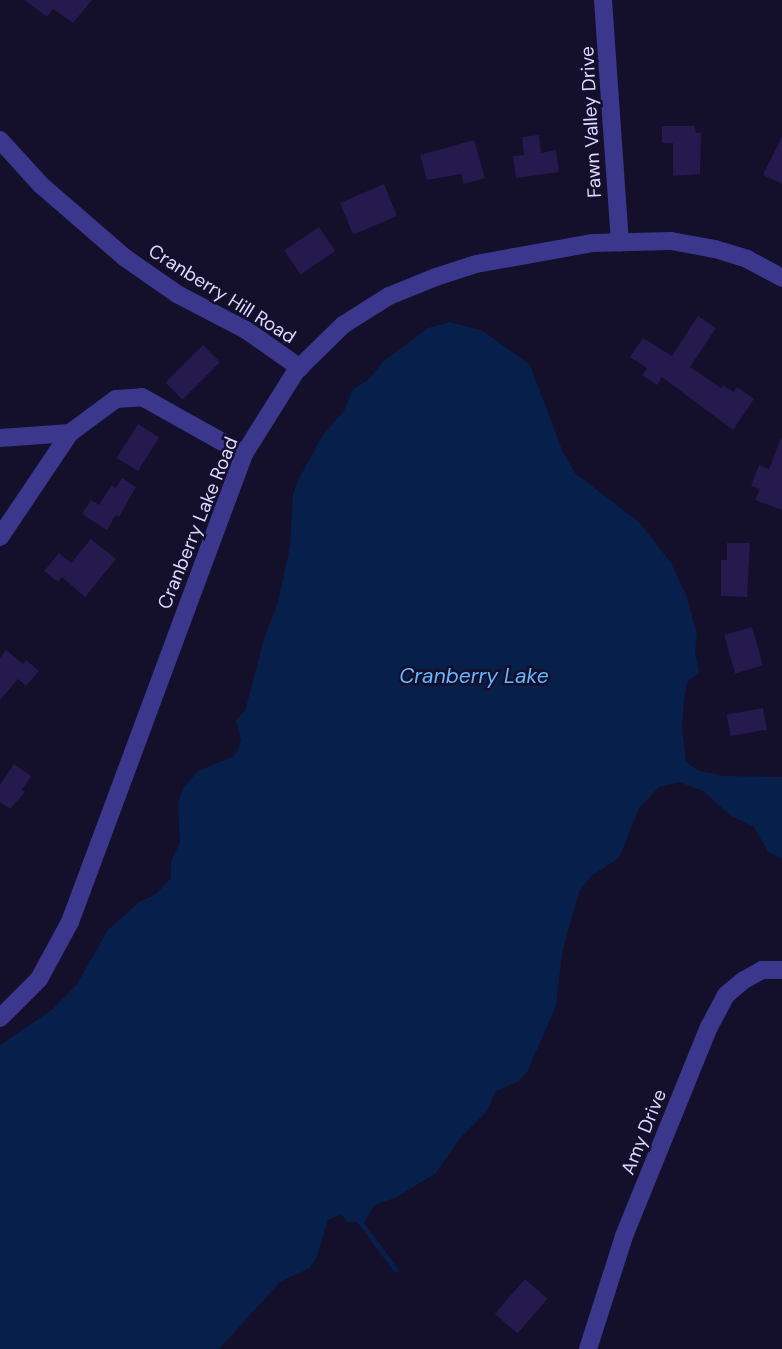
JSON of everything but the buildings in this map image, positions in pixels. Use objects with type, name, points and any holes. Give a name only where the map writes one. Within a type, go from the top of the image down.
[{"type":"street","name":"Fawn Valley Drive","points":[[603,0],[620,242]]},
{"type":"street","name":"Cranberry Hill Road","points":[[0,140],[41,186],[124,257],[177,294],[246,330],[300,368]]},
{"type":"street","name":"Cranberry Lake Road","points":[[0,1018],[39,979],[70,922],[244,454],[300,368],[343,326],[389,296],[436,276],[531,253],[593,243],[671,241],[715,249],[747,259],[782,278]]},
{"type":"street","points":[[0,537],[70,433],[116,399],[142,397],[244,454]]},
{"type":"street","points":[[0,438],[70,433]]},
{"type":"street","name":"Amy Drive","points":[[588,1349],[624,1236],[709,1027],[726,995],[744,980],[762,970],[782,970]]},
{"type":"water","name":"Cranberry Lake","points":[[450,322],[483,331],[530,365],[562,450],[575,473],[640,523],[671,563],[687,597],[697,635],[695,651],[699,673],[687,682],[684,701],[682,727],[686,762],[697,770],[724,776],[782,777],[782,859],[768,852],[754,827],[731,816],[703,791],[679,782],[659,787],[639,808],[619,858],[591,876],[579,892],[562,953],[556,1006],[527,1072],[519,1081],[495,1092],[487,1111],[459,1139],[436,1173],[395,1198],[374,1205],[365,1222],[348,1222],[341,1214],[328,1220],[317,1256],[310,1268],[280,1282],[219,1349],[0,1349],[0,1045],[53,1009],[77,984],[108,930],[139,902],[156,894],[171,878],[171,862],[180,842],[178,802],[184,787],[198,771],[234,756],[239,747],[241,739],[236,720],[245,711],[265,636],[278,602],[290,547],[293,495],[297,482],[323,435],[344,411],[353,389],[368,380],[385,360],[428,328]]},
{"type":"waterway","points":[[360,1222],[395,1269]]}]
